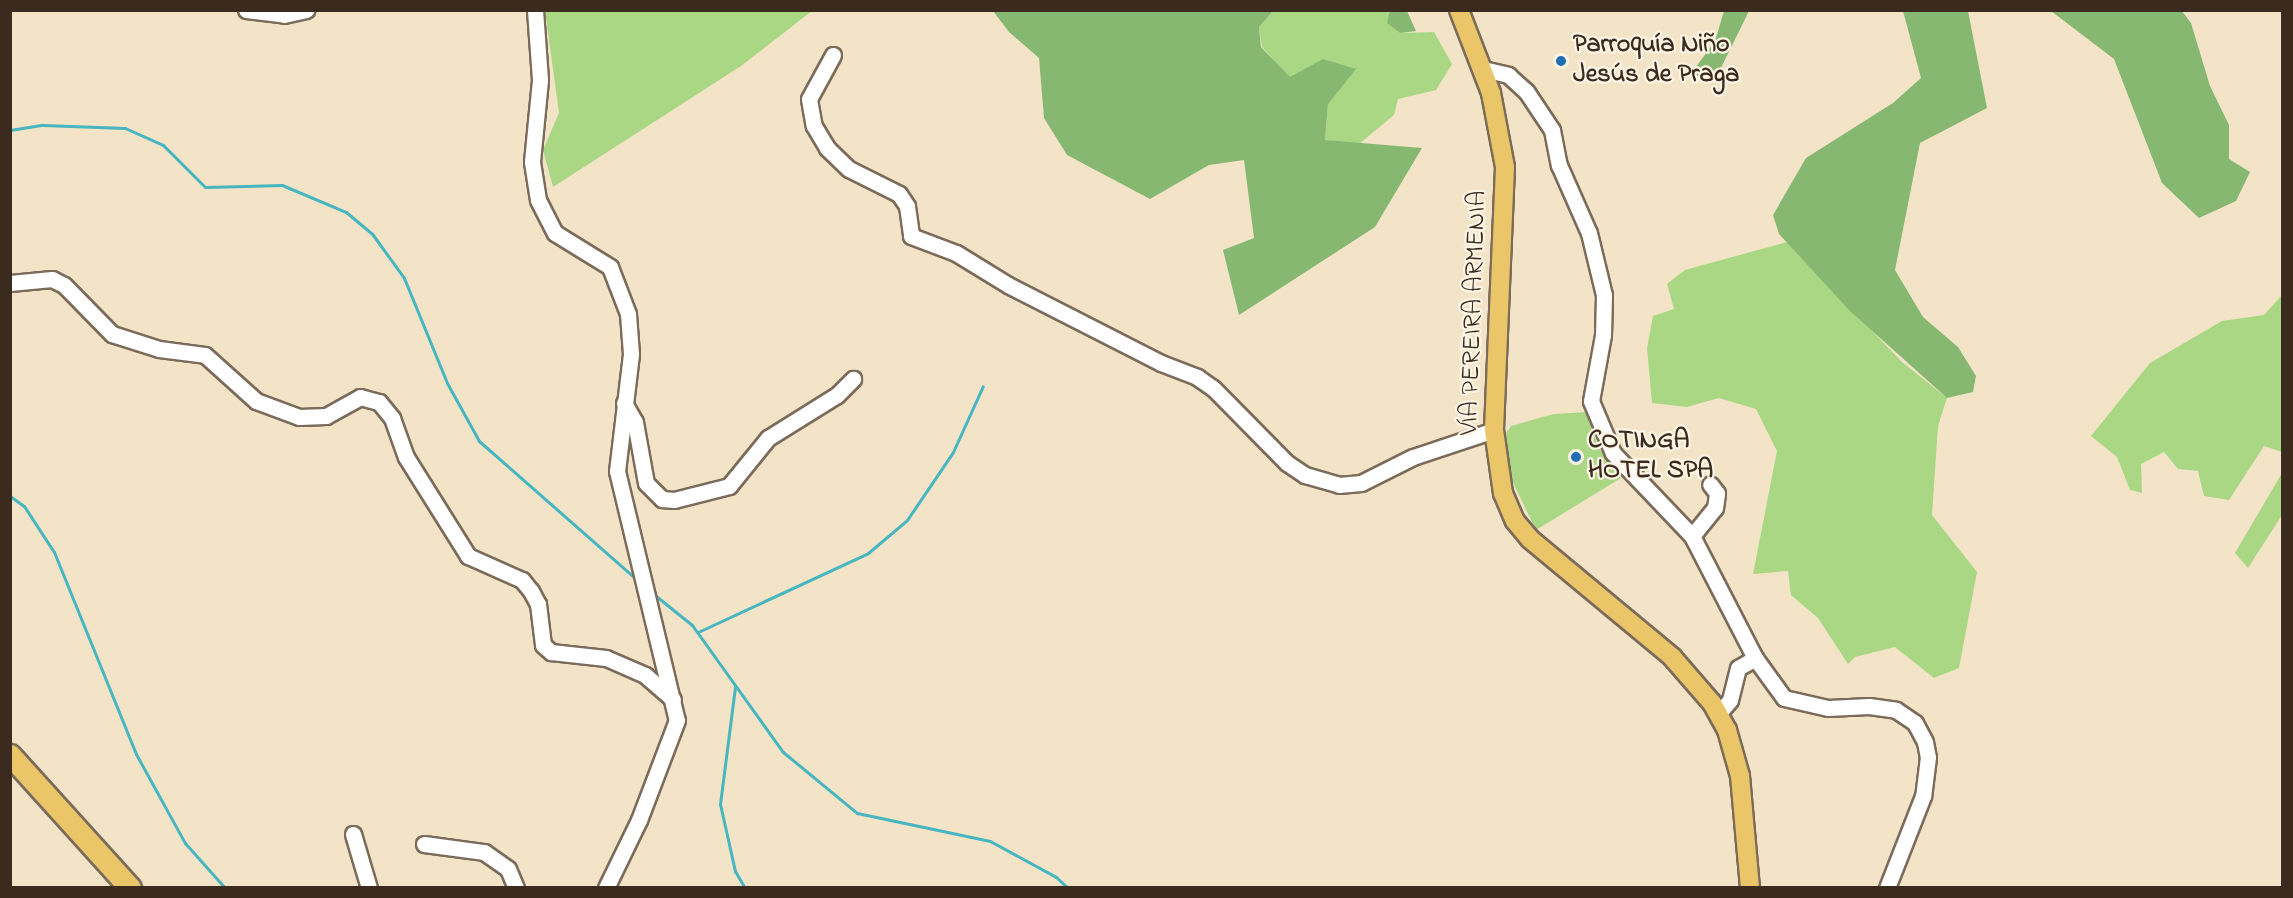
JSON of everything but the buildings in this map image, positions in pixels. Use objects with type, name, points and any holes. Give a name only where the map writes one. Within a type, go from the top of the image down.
[{"type":"highway","points":[[10,754],[130,888]]},
{"type":"main road","name":"VÍA PEREIRA ARMENIA","points":[[1459,10],[1483,69],[1500,131],[1505,188],[1494,430],[1503,493],[1522,530],[1557,565],[1672,657],[1694,679],[1718,714],[1740,776],[1750,888]]},
{"type":"street","points":[[246,10],[284,15],[306,10]]},
{"type":"street","points":[[536,10],[540,80],[532,162],[538,200],[555,233],[597,255],[610,267],[621,290],[628,314],[631,354],[617,471],[623,508],[677,720],[671,744],[606,888]]},
{"type":"street","points":[[833,55],[809,99],[814,126],[827,148],[849,169],[899,194],[907,206],[911,236],[956,253],[1008,285],[1161,363],[1197,377],[1213,388],[1287,463],[1305,475],[1339,485],[1361,483],[1413,457],[1494,430]]},
{"type":"street","points":[[1483,69],[1508,75],[1517,83],[1552,130],[1559,165],[1589,233],[1604,295],[1603,335],[1591,401],[1613,453],[1692,536],[1755,658],[1775,690],[1793,703],[1896,710],[1915,723],[1925,742],[1927,776],[1887,888]]},
{"type":"street","points":[[10,283],[52,279],[64,285],[112,334],[159,349],[205,355],[256,401],[299,417],[326,416],[360,397],[379,402],[387,410],[406,457],[468,556],[522,580],[531,591],[538,604],[543,645],[551,652],[606,658],[645,675],[673,699]]},
{"type":"street","points":[[624,403],[635,422],[646,483],[662,499],[674,500],[729,486],[768,438],[837,395],[853,379]]},
{"type":"street","points":[[1692,536],[1715,508],[1716,493],[1710,484]]},
{"type":"street","points":[[1718,714],[1730,700],[1738,668],[1755,658]]},
{"type":"street","points":[[353,834],[369,888]]},
{"type":"street","points":[[424,844],[483,852],[508,869],[516,888]]},
{"type":"green space","points":[[545,10],[812,11],[741,66],[553,187],[543,150],[559,113]]},
{"type":"green space","points":[[1390,10],[1407,11],[1416,31],[1400,33],[1387,23]]},
{"type":"green space","points":[[993,11],[1273,11],[1259,27],[1261,47],[1290,77],[1323,59],[1356,69],[1328,104],[1325,140],[1422,148],[1375,227],[1239,315],[1223,250],[1254,238],[1244,160],[1209,165],[1150,199],[1067,155],[1044,118],[1039,58],[1009,32]]},
{"type":"green space","points":[[1273,11],[1390,11],[1388,23],[1400,33],[1434,32],[1452,64],[1436,90],[1398,99],[1394,115],[1359,144],[1325,140],[1328,104],[1323,60],[1290,78],[1262,47],[1259,27]]},
{"type":"green space","points":[[1724,11],[1749,11],[1716,78],[1690,75],[1715,41]]},
{"type":"green space","points":[[1903,11],[1968,11],[1987,108],[1920,143],[1895,270],[1923,317],[1958,347],[1976,376],[1973,392],[1947,398],[1850,311],[1779,234],[1773,215],[1806,158],[1893,103],[1921,78]]},
{"type":"green space","points":[[2051,11],[2182,11],[2191,23],[2210,86],[2229,125],[2229,159],[2250,172],[2236,201],[2199,218],[2162,183],[2114,59]]},
{"type":"green space","points":[[1787,242],[1902,362],[1947,398],[1938,426],[1932,515],[1977,572],[1959,668],[1934,678],[1895,647],[1855,657],[1848,664],[1818,618],[1791,595],[1788,571],[1753,574],[1777,451],[1756,409],[1719,398],[1687,407],[1652,403],[1647,348],[1653,316],[1674,309],[1667,284],[1685,270]]},
{"type":"green space","points":[[2282,295],[2282,452],[2264,446],[2229,500],[2204,496],[2198,471],[2178,469],[2164,452],[2141,464],[2142,493],[2130,490],[2117,457],[2091,436],[2150,363],[2222,321],[2264,315]]},
{"type":"green space","points":[[1587,412],[1598,447],[1621,478],[1536,530],[1503,462],[1504,436],[1511,426],[1554,414]]},
{"type":"green space","points":[[2282,473],[2282,515],[2248,568],[2235,553]]},
{"type":"waterway","points":[[10,130],[43,125],[125,128],[163,145],[205,187],[282,185],[346,212],[373,235],[404,278],[447,383],[479,441],[637,580]]},
{"type":"waterway","points":[[698,632],[868,553],[907,520],[953,452],[983,386]]},
{"type":"waterway","points":[[10,496],[24,506],[54,552],[136,754],[185,843],[225,888]]},
{"type":"waterway","points":[[651,592],[692,625],[783,752],[857,813],[990,841],[1056,877],[1068,888]]},
{"type":"waterway","points":[[735,687],[720,804],[735,871],[745,888]]},
{"type":"place","name":"Parroquía Niño Jesús de Praga","points":[[1561,61]]},
{"type":"place","name":"COTINGA HOTEL SPA","points":[[1576,457]]}]
